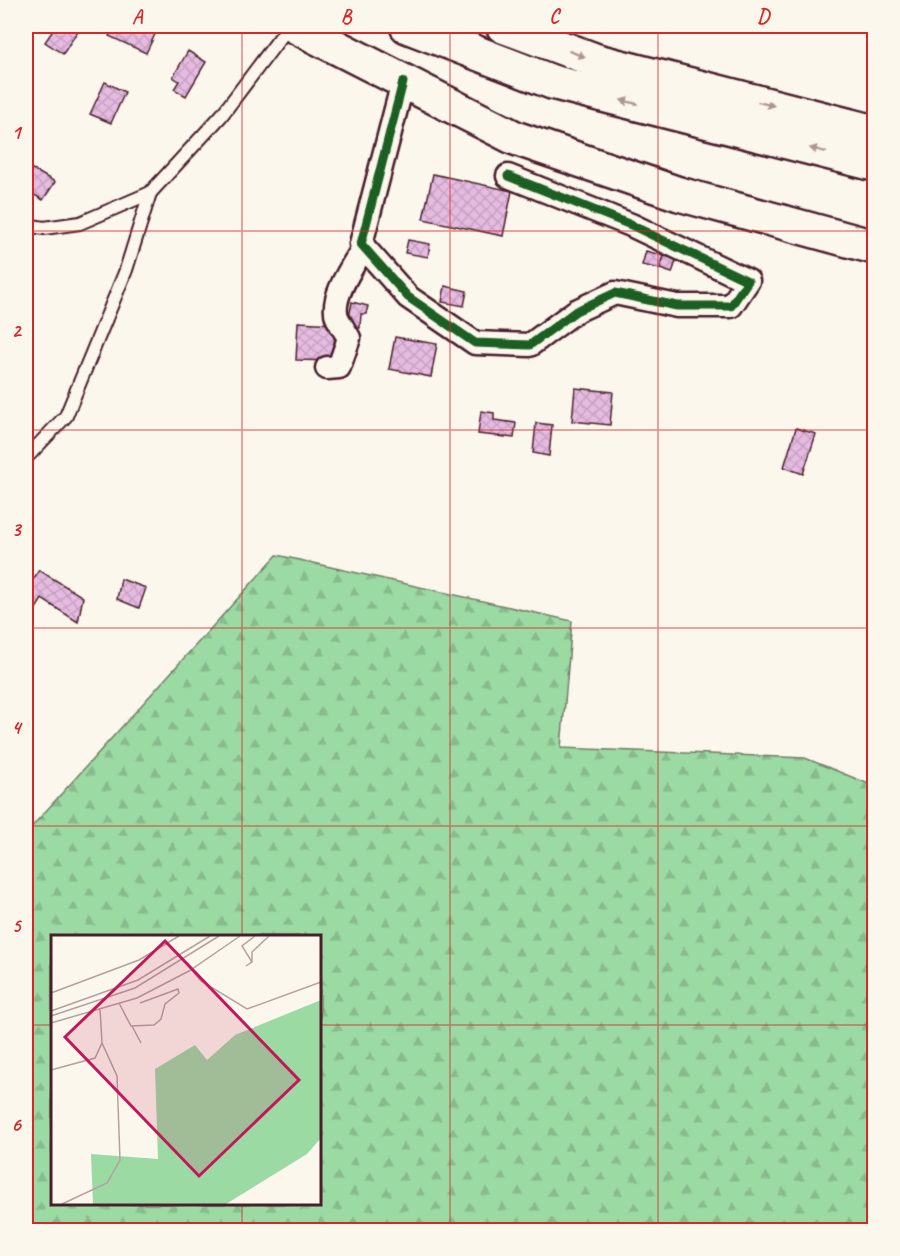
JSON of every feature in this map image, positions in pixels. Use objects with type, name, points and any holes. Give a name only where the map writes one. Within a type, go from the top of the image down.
[{"type":"main road","points":[[295,26],[515,138],[679,194],[874,247]]},
{"type":"main road","points":[[407,26],[552,82],[874,164]]},
{"type":"main road","points":[[503,26],[597,61],[868,130]]},
{"type":"street","points":[[403,82],[361,244],[408,297],[475,343],[530,345],[576,311],[615,293],[677,306],[731,306],[748,281],[631,225],[508,176]]},
{"type":"street","points":[[327,368],[339,367],[349,338],[337,316],[336,304],[347,273],[364,248]]},
{"type":"lane","points":[[26,225],[44,228],[81,223],[150,193],[221,116],[290,26]]},
{"type":"lane","points":[[26,458],[66,416],[126,270],[150,193]]},
{"type":"green space","points":[[277,555],[572,621],[561,748],[805,758],[874,786],[874,1230],[26,1230],[26,833]]},
{"type":"building","points":[[56,26],[81,26],[63,54],[45,42]]},
{"type":"building","points":[[114,26],[159,26],[146,53],[109,36]]},
{"type":"building","points":[[188,51],[206,62],[186,96],[174,89],[179,81],[173,77]]},
{"type":"building","points":[[105,82],[125,92],[111,123],[90,114]]},
{"type":"building","points":[[27,166],[55,182],[43,200],[26,190]]},
{"type":"building","points":[[433,174],[512,191],[503,236],[423,219]]},
{"type":"building","points":[[408,240],[430,244],[428,257],[405,253]]},
{"type":"building","points":[[646,251],[664,256],[660,269],[642,265]]},
{"type":"building","points":[[664,256],[677,258],[672,273],[660,269]]},
{"type":"building","points":[[445,286],[467,291],[464,306],[442,302]]},
{"type":"building","points":[[352,302],[368,306],[366,314],[361,314],[360,328],[347,327]]},
{"type":"building","points":[[298,322],[335,324],[334,361],[296,360]]},
{"type":"building","points":[[395,337],[437,344],[431,377],[389,369]]},
{"type":"building","points":[[575,388],[613,392],[610,425],[572,421]]},
{"type":"building","points":[[481,411],[494,413],[494,420],[516,423],[514,438],[478,434]]},
{"type":"building","points":[[536,423],[552,425],[549,456],[533,453]]},
{"type":"building","points":[[796,428],[816,434],[803,474],[784,467]]},
{"type":"building","points":[[39,570],[83,597],[78,622],[42,599],[34,612],[26,606],[26,591]]},
{"type":"building","points":[[121,579],[146,588],[139,608],[117,599]]},
{"type":"cycle path","points":[[403,82],[361,244],[408,297],[475,343],[530,345],[576,311],[615,293],[677,306],[731,306],[748,281],[631,225],[508,176]]}]
